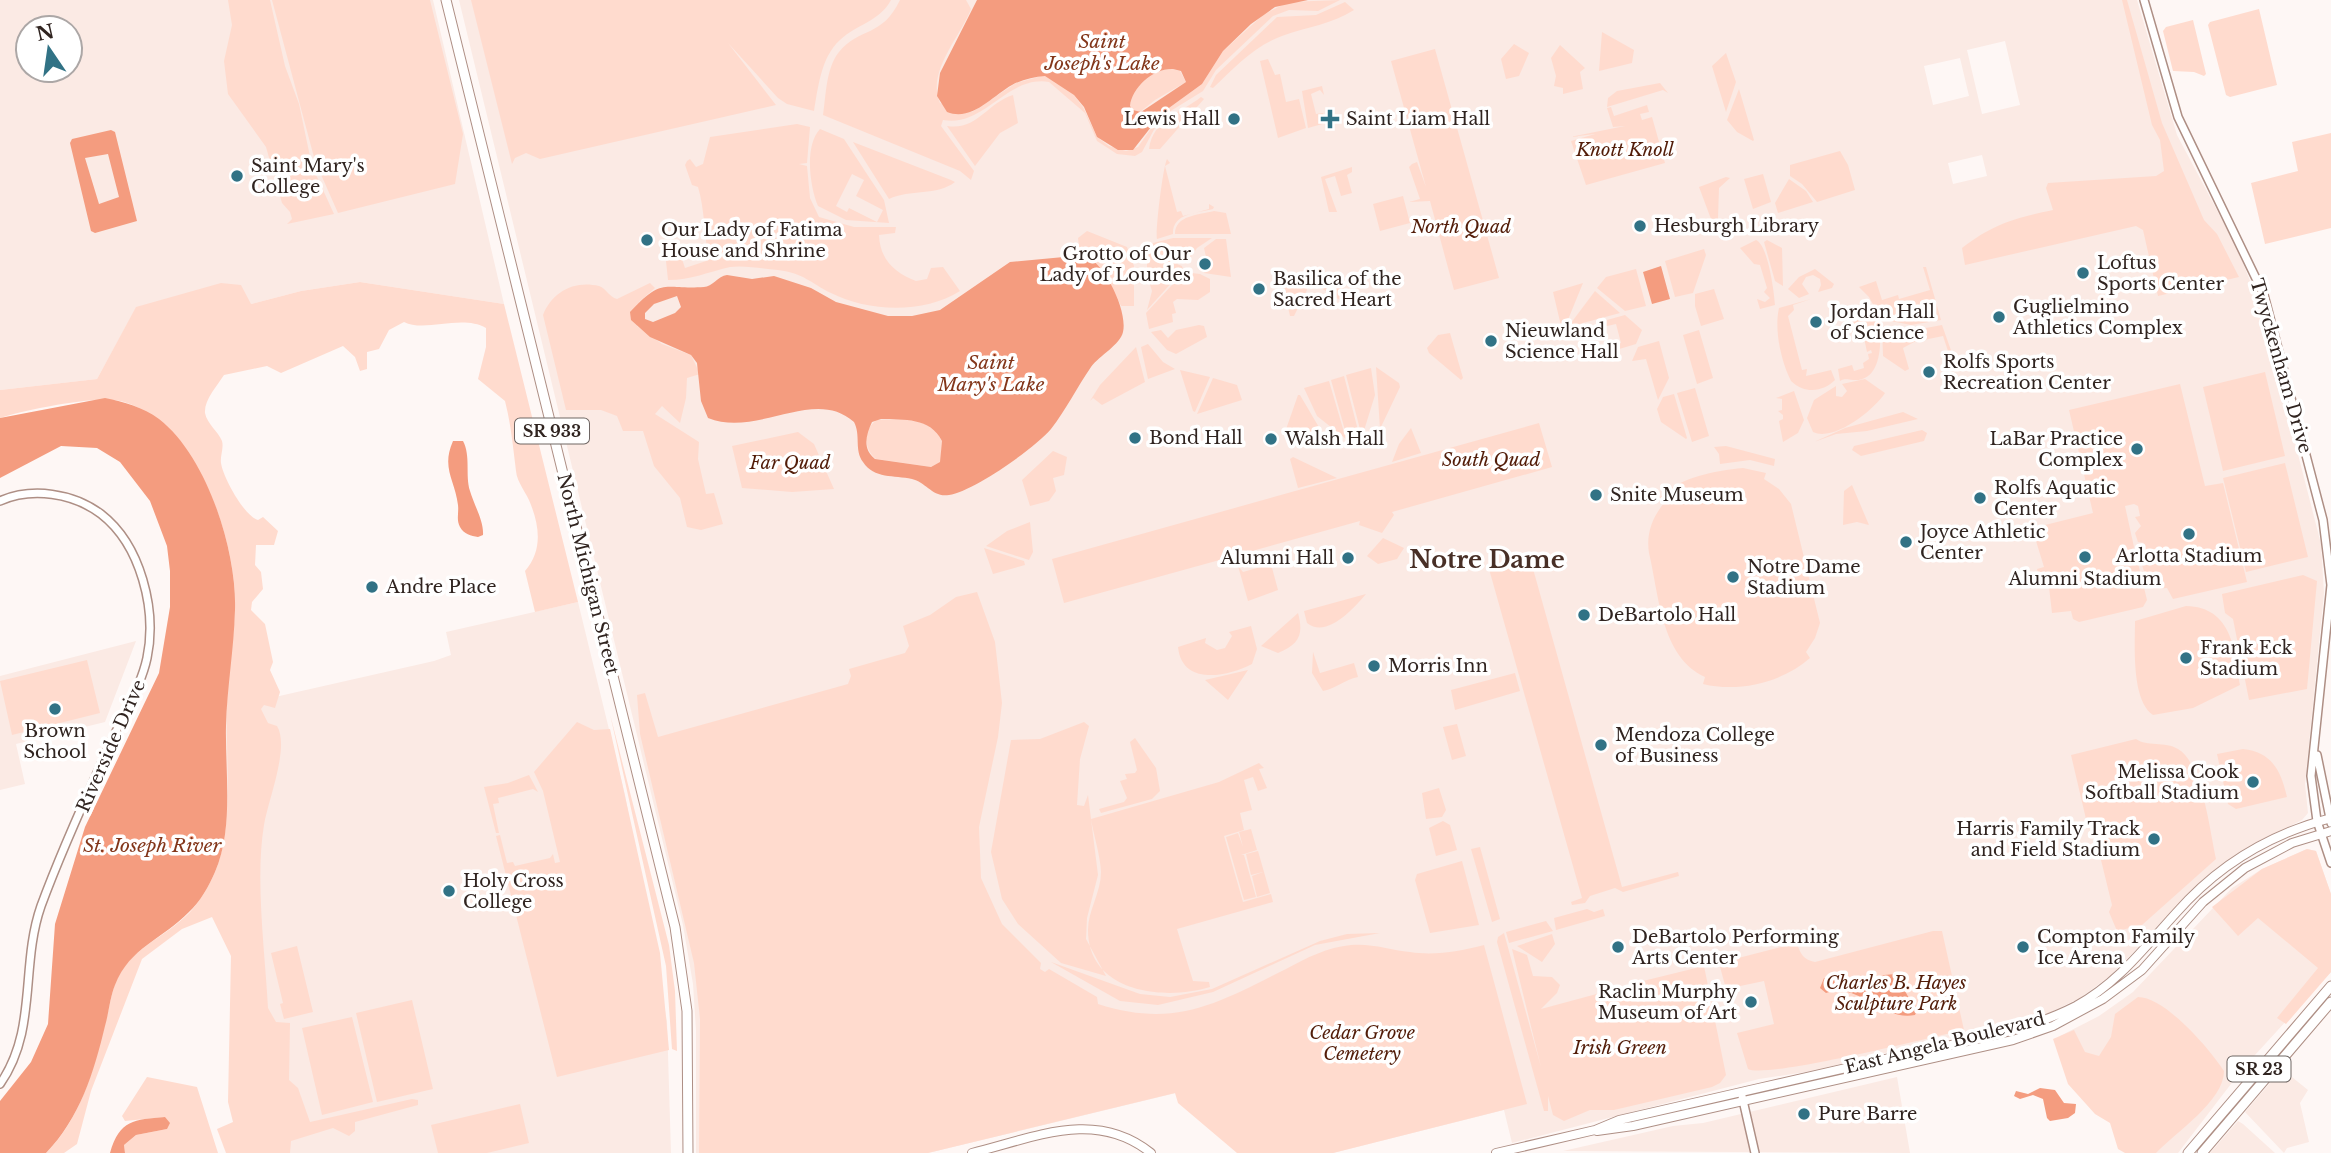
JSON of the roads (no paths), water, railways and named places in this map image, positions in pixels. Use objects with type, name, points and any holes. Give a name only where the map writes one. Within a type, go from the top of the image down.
[{"type":"main road","name":"North Michigan Street","points":[[446,0],[674,927],[687,1011],[688,1153]]},
{"type":"main road","name":"East Angela Boulevard","points":[[1742,1096],[2007,1032],[2059,1014],[2094,995],[2122,974],[2188,899],[2216,874],[2259,845],[2317,821],[2331,820]]},
{"type":"main road","name":"East Angela Boulevard","points":[[1496,1153],[1595,1130],[1619,1120],[2013,1040],[2065,1021],[2104,999],[2142,970],[2203,902],[2237,873],[2280,848],[2331,831]]},
{"type":"main road","name":"SR 23","points":[[2188,1153],[2331,986]]},
{"type":"main road","name":"SR 23","points":[[2202,1153],[2331,1002]]},
{"type":"main road","points":[[972,1153],[1073,1128],[1091,1127],[1121,1134],[1152,1153]]},
{"type":"street","name":"Twyckenham Drive","points":[[2144,0],[2178,117],[2264,295],[2323,520],[2330,586],[2311,776],[2317,821],[2331,863]]},
{"type":"street","name":"Riverside Drive","points":[[0,501],[20,494],[53,495],[75,499],[103,515],[120,533],[133,556],[145,591],[150,632],[142,677],[106,753],[41,907],[31,947],[24,1031],[16,1057],[0,1084]]},
{"type":"street","name":"Twyckenham Drive","points":[[2315,751],[2331,820]]},
{"type":"street","points":[[1742,1096],[1755,1153]]},
{"type":"water","name":"Saint Joseph's Lake","points":[[977,0],[1308,0],[1275,7],[1251,24],[1223,51],[1202,84],[1162,113],[1133,150],[1118,150],[1097,137],[1084,107],[1074,95],[1045,76],[1016,83],[973,111],[956,114],[947,112],[937,96],[940,73]],"holes":[[[1173,69],[1181,71],[1186,82],[1141,112],[1130,106],[1139,86],[1152,75]]]},
{"type":"water","points":[[111,130],[115,132],[137,221],[95,233],[91,231],[70,143],[72,139]],"holes":[[[108,154],[119,197],[99,204],[85,158]]]},
{"type":"water","name":"Saint Mary's Lake","points":[[1085,255],[1100,267],[1113,288],[1122,312],[1123,332],[1118,341],[1091,367],[1056,422],[1043,437],[988,477],[949,495],[938,494],[912,479],[873,471],[860,457],[854,422],[838,412],[803,410],[746,422],[708,418],[701,401],[697,363],[691,355],[650,337],[631,320],[630,312],[657,289],[707,287],[727,275],[752,279],[774,276],[811,288],[836,302],[888,316],[912,316],[940,310],[1010,262]],"holes":[[[677,296],[681,307],[675,313],[653,322],[645,319],[645,313],[654,304]],[[881,419],[916,421],[931,428],[942,441],[940,462],[931,467],[875,459],[868,451],[867,437],[872,422]]]},
{"type":"water","points":[[1661,266],[1670,299],[1652,304],[1643,272]]},
{"type":"water","name":"St. Joseph River","points":[[105,398],[146,411],[176,435],[205,480],[224,533],[231,560],[235,610],[227,711],[225,837],[215,872],[197,903],[179,921],[138,952],[121,972],[113,990],[90,1077],[68,1125],[46,1153],[0,1153],[0,1101],[31,1062],[48,1024],[55,924],[85,827],[159,673],[170,607],[170,571],[167,546],[150,501],[120,462],[97,448],[61,446],[0,478],[0,418]]},
{"type":"water","points":[[453,441],[463,441],[465,447],[469,485],[483,530],[483,535],[478,537],[466,533],[459,524],[458,505],[448,459]]},
{"type":"water","points":[[1896,974],[1912,1004],[1918,1008],[1915,1015],[1892,1013],[1849,992],[1826,993],[1820,988],[1824,978],[1844,977],[1866,985],[1884,975]]},
{"type":"water","points":[[2040,1088],[2055,1090],[2064,1103],[2076,1104],[2075,1113],[2068,1118],[2050,1121],[2043,1099],[2033,1095],[2020,1099],[2014,1096],[2016,1091],[2028,1094]]},
{"type":"water","points":[[165,1117],[170,1123],[167,1129],[136,1135],[124,1145],[125,1153],[110,1153],[118,1133],[130,1123]]},
{"type":"place","name":"Lewis Hall","points":[[1234,119]]},
{"type":"place","name":"Saint Liam Hall","points":[[1330,119]]},
{"type":"place","name":"Saint Mary's College","points":[[237,176]]},
{"type":"place","name":"Hesburgh Library","points":[[1640,226]]},
{"type":"place","name":"Our Lady of Fatima House and Shrine","points":[[647,240]]},
{"type":"place","name":"Grotto of Our Lady of Lourdes","points":[[1205,264]]},
{"type":"place","name":"Loftus Sports Center","points":[[2083,273]]},
{"type":"place","name":"Basilica of the Sacred Heart","points":[[1259,289]]},
{"type":"place","name":"Guglielmino Athletics Complex","points":[[1999,317]]},
{"type":"place","name":"Jordan Hall of Science","points":[[1816,322]]},
{"type":"place","name":"Nieuwland Science Hall","points":[[1491,341]]},
{"type":"place","name":"Rolfs Sports Recreation Center","points":[[1929,372]]},
{"type":"place","name":"Bond Hall","points":[[1135,438]]},
{"type":"place","name":"Walsh Hall","points":[[1271,439]]},
{"type":"place","name":"LaBar Practice Complex","points":[[2137,449]]},
{"type":"place","name":"Snite Museum","points":[[1596,495]]},
{"type":"place","name":"Rolfs Aquatic Center","points":[[1980,498]]},
{"type":"place","name":"Arlotta Stadium","points":[[2189,534]]},
{"type":"place","name":"Joyce Athletic Center","points":[[1906,542]]},
{"type":"place","name":"Alumni Stadium","points":[[2085,557]]},
{"type":"place","name":"Alumni Hall","points":[[1348,558]]},
{"type":"place","name":"Notre Dame Stadium","points":[[1733,577]]},
{"type":"place","name":"Andre Place","points":[[372,587]]},
{"type":"place","name":"DeBartolo Hall","points":[[1584,615]]},
{"type":"place","name":"Frank Eck Stadium","points":[[2186,658]]},
{"type":"place","name":"Morris Inn","points":[[1374,666]]},
{"type":"place","name":"Brown School","points":[[55,709]]},
{"type":"place","name":"Mendoza College of Business","points":[[1601,745]]},
{"type":"place","name":"Melissa Cook Softball Stadium","points":[[2253,782]]},
{"type":"place","name":"Harris Family Track and Field Stadium","points":[[2154,839]]},
{"type":"place","name":"Holy Cross College","points":[[449,891]]},
{"type":"place","name":"DeBartolo Performing Arts Center","points":[[1618,947]]},
{"type":"place","name":"Compton Family Ice Arena","points":[[2023,947]]},
{"type":"place","name":"Raclin Murphy Museum of Art","points":[[1751,1002]]},
{"type":"place","name":"Pure Barre","points":[[1804,1114]]},
{"type":"district","name":"Notre Dame","points":[[1487,560]]},
{"type":"park label","name":"Knott Knoll","points":[[1625,150]]},
{"type":"park label","name":"North Quad","points":[[1461,227]]},
{"type":"park label","name":"South Quad","points":[[1491,460]]},
{"type":"park label","name":"Far Quad","points":[[790,463]]},
{"type":"park label","name":"Charles B. Hayes Sculpture Park","points":[[1896,993]]},
{"type":"park label","name":"Cedar Grove Cemetery","points":[[1362,1043]]},
{"type":"park label","name":"Irish Green","points":[[1620,1048]]}]
